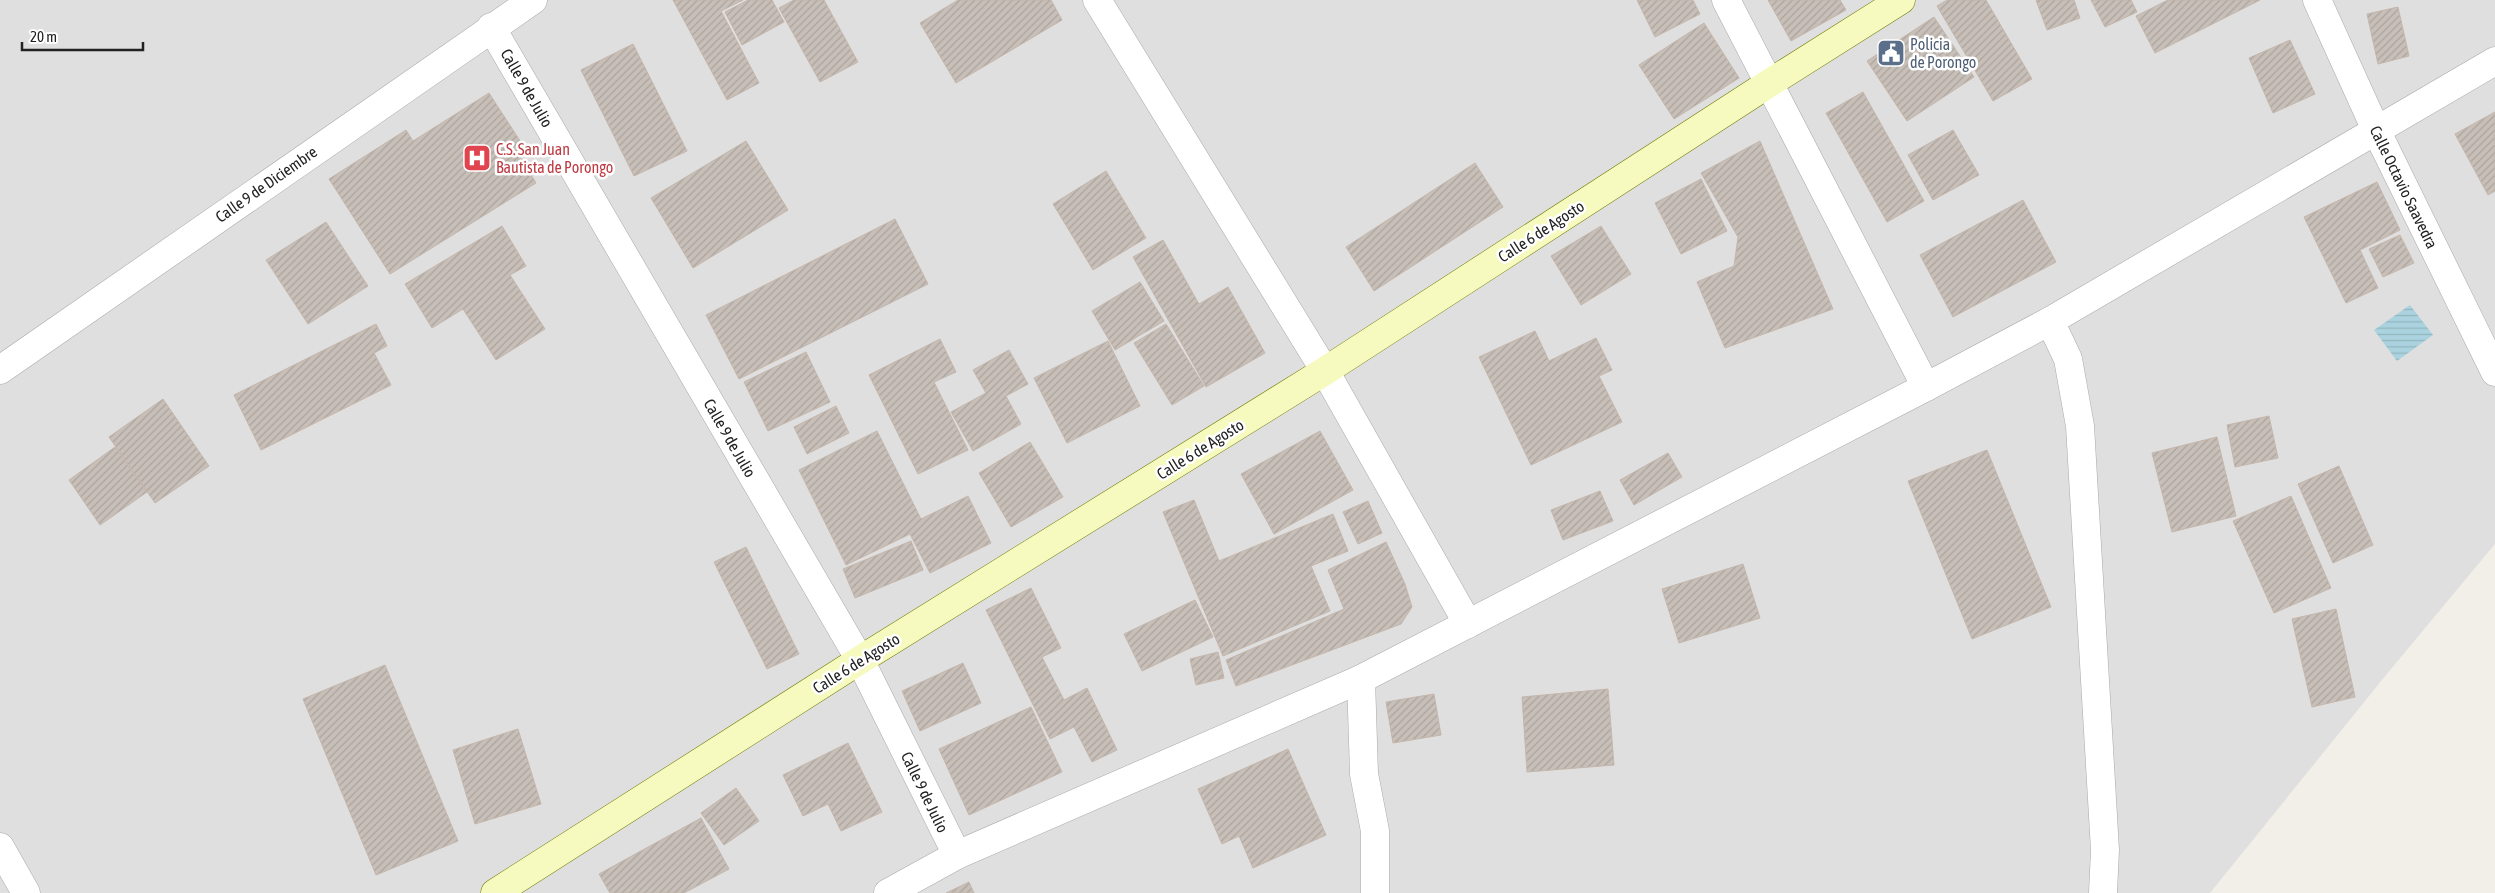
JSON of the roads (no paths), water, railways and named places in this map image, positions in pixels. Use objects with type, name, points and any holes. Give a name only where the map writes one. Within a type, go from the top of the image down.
[{"type":"main road","name":"Calle 6 de Agosto","points":[[495,893],[860,660],[1325,371],[1901,0]]},
{"type":"street","name":"Calle 9 de Diciembre","points":[[0,370],[491,27],[533,0]]},
{"type":"street","points":[[1097,0],[1325,371],[1468,624]]},
{"type":"street","points":[[1726,0],[1926,388]]},
{"type":"street","name":"Calle Octavio Saavedra","points":[[2317,0],[2376,130],[2495,372]]},
{"type":"street","name":"Calle 9 de Julio","points":[[491,27],[860,660],[957,855]]},
{"type":"street","points":[[888,893],[957,855],[1361,679],[1926,388],[2050,321],[2495,61]]},
{"type":"street","points":[[2050,321],[2068,359],[2080,426],[2105,850],[2103,893]]},
{"type":"street","points":[[1361,679],[1364,774],[1375,831],[1375,893]]},
{"type":"street","points":[[0,847],[26,893]]},
{"type":"water","points":[[2410,305],[2433,335],[2397,361],[2374,330]]},
{"type":"place","name":"Policia de Porongo","points":[[1891,53]]},
{"type":"place","name":"C.S. San Juan Bautista de Porongo","points":[[477,158]]}]
